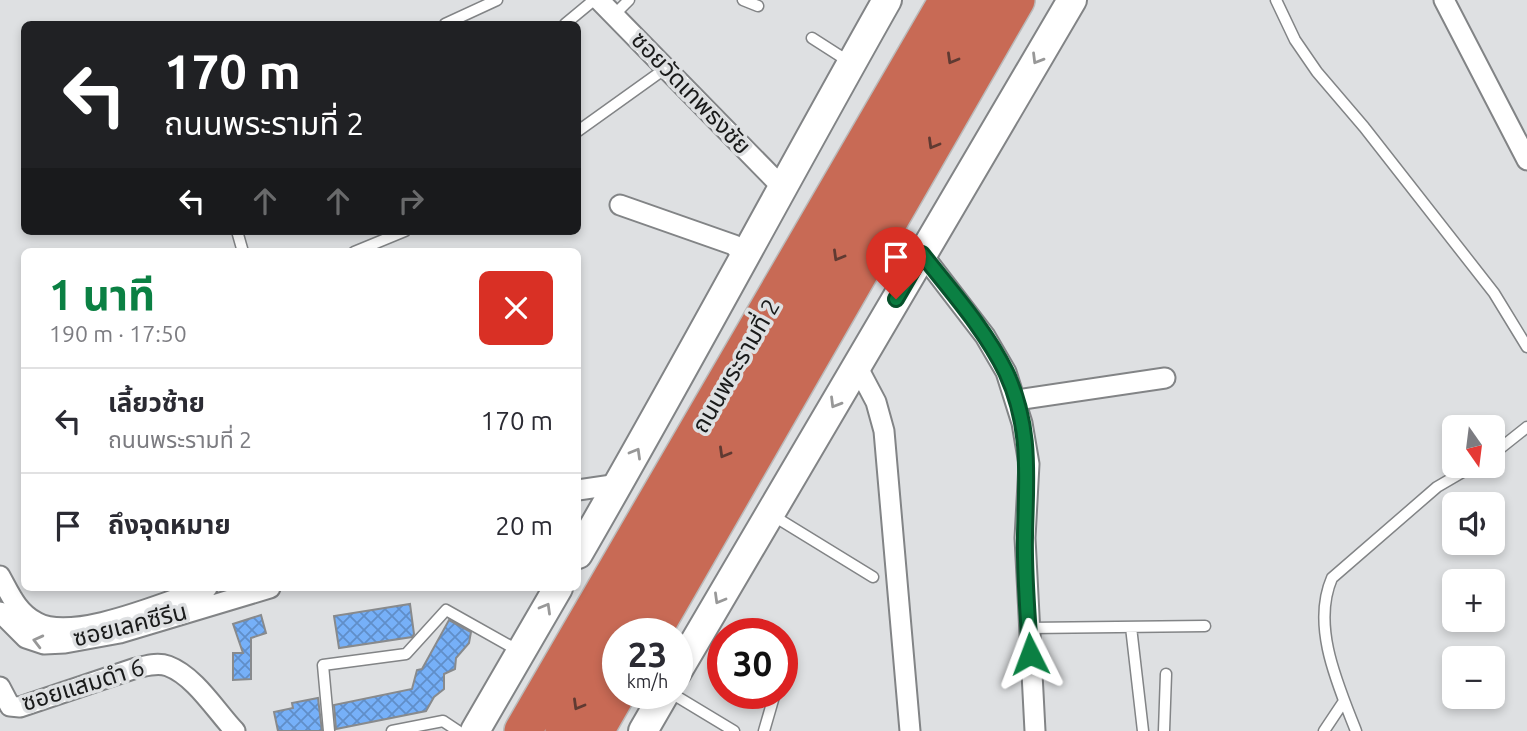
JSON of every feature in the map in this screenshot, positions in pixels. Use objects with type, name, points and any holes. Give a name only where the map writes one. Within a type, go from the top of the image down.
[{"type":"highway","points":[[522,731],[942,0]]},
{"type":"highway","name":"ถนนพระรามที่ 2","points":[[522,731],[948,0]]},
{"type":"highway","points":[[629,618],[986,0]]},
{"type":"highway","points":[[660,618],[1016,0]]},
{"type":"highway","points":[[564,731],[602,665]]},
{"type":"highway","points":[[595,731],[608,709]]},
{"type":"main road","name":"ถนนพระรามที่ 2","points":[[581,549],[746,259],[782,187],[887,0]]},
{"type":"main road","points":[[693,644],[1072,0]]},
{"type":"main road","points":[[475,731],[556,591]]},
{"type":"main road","points":[[643,731],[656,709]]},
{"type":"street","name":"ซอยวัดเทพธงชัย","points":[[596,0],[615,15],[782,187]]},
{"type":"street","points":[[1444,0],[1527,160]]},
{"type":"street","points":[[620,205],[725,241],[734,245],[746,259]]},
{"type":"street","points":[[922,254],[985,336],[1006,372],[1016,400],[1029,464],[1025,538],[1035,731]]},
{"type":"street","points":[[857,366],[876,402],[884,430],[910,731]]},
{"type":"street","points":[[1016,400],[1165,378]]},
{"type":"street","points":[[581,490],[619,484]]},
{"type":"street","name":"ซอยเลคซีรีน","points":[[0,576],[13,603],[37,623],[57,629],[104,621],[198,591]]},
{"type":"street","name":"ซอยเลคซีรีน","points":[[0,612],[26,638],[44,644],[65,643],[120,633],[258,591]]},
{"type":"street","name":"ซอยแสมดำ 6","points":[[0,687],[9,706],[20,708],[136,668],[154,664],[168,666],[183,675],[235,731]]},
{"type":"lane","points":[[452,21],[498,0]]},
{"type":"lane","points":[[569,21],[596,0]]},
{"type":"lane","points":[[615,15],[629,0]]},
{"type":"lane","points":[[743,0],[758,6]]},
{"type":"lane","points":[[1276,0],[1295,40],[1317,72],[1364,127],[1494,293],[1527,347]]},
{"type":"lane","points":[[812,38],[852,63]]},
{"type":"lane","points":[[581,129],[667,68]]},
{"type":"lane","points":[[365,248],[395,235]]},
{"type":"lane","points":[[1505,447],[1527,427]]},
{"type":"lane","points":[[1356,731],[1335,677],[1323,614],[1324,596],[1332,578],[1437,487],[1452,478]]},
{"type":"lane","points":[[769,513],[873,578]]},
{"type":"lane","points":[[329,731],[323,665],[406,654],[446,610],[521,652]]},
{"type":"lane","points":[[1028,628],[1205,626]]},
{"type":"lane","points":[[1131,627],[1143,731]]},
{"type":"lane","points":[[1164,731],[1166,674]]},
{"type":"lane","points":[[1324,731],[1344,701]]},
{"type":"lane","points":[[693,706],[734,731]]},
{"type":"lane","points":[[764,731],[770,709]]},
{"type":"lane","points":[[392,731],[443,721],[458,731]]},
{"type":"building","points":[[410,604],[414,634],[412,637],[339,648],[334,616]]},
{"type":"building","points":[[261,615],[266,633],[251,638],[251,679],[233,680],[233,653],[243,653],[233,624]]},
{"type":"building","points":[[449,620],[471,632],[469,643],[456,658],[455,669],[444,674],[444,689],[434,697],[426,711],[336,729],[334,705],[412,689],[417,670],[422,669]]},
{"type":"building","points":[[318,698],[322,731],[278,731],[274,712],[293,708],[292,703]]},
{"type":"route","points":[[896,299],[922,254],[985,336],[1006,372],[1022,423],[1029,464],[1025,538],[1030,654]]}]
